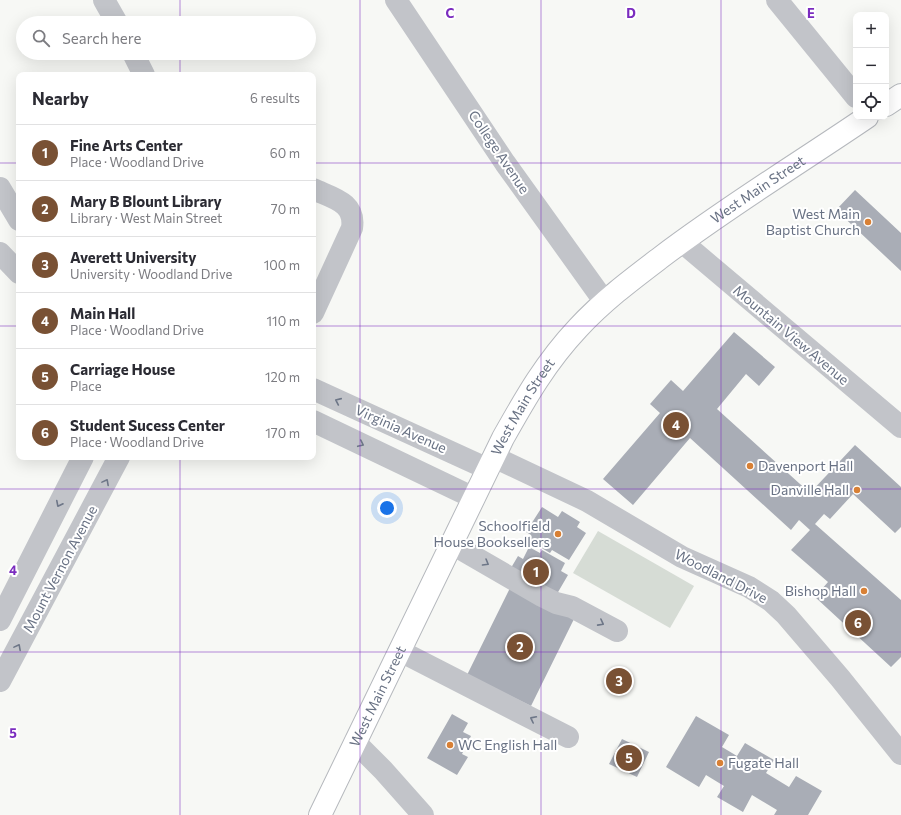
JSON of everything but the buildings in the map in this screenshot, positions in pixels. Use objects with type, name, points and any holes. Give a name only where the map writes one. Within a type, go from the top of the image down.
[{"type":"main road","points":[[889,103],[901,96]]},
{"type":"main road","name":"West Main Street","points":[[320,815],[491,463],[530,390],[549,362],[577,328],[604,302],[707,223],[863,120]]},
{"type":"street","points":[[104,0],[113,16]]},
{"type":"street","name":"College Avenue","points":[[396,0],[506,163],[604,302]]},
{"type":"street","points":[[777,0],[853,93]]},
{"type":"street","points":[[136,60],[142,72]]},
{"type":"street","points":[[0,188],[16,215]]},
{"type":"street","points":[[316,190],[345,204],[350,210],[353,219],[352,228],[316,306]]},
{"type":"street","name":"Mountain View Avenue","points":[[682,242],[901,427]]},
{"type":"street","points":[[0,253],[16,270]]},
{"type":"street","name":"Virginia Avenue","points":[[316,390],[491,463]]},
{"type":"street","points":[[316,422],[474,498]]},
{"type":"street","name":"Mount Vernon Avenue","points":[[0,620],[81,460]]},
{"type":"street","name":"Mount Vernon Avenue","points":[[0,681],[118,460]]},
{"type":"street","name":"Woodland Drive","points":[[491,463],[587,501],[682,556],[749,588],[771,601],[840,678],[901,754]]},
{"type":"street","points":[[452,544],[542,596],[556,603],[572,607],[616,631]]},
{"type":"street","points":[[400,651],[568,737]]},
{"type":"street","points":[[355,742],[383,770],[423,815]]},
{"type":"shaded area","points":[[598,531],[694,586],[670,628],[573,573]]},
{"type":"place","name":"West Main Baptist Church","points":[[868,222]]},
{"type":"place","name":"Main Hall","points":[[676,425]]},
{"type":"place","name":"Davenport Hall","points":[[750,466]]},
{"type":"place","name":"Danville Hall","points":[[857,490]]},
{"type":"place","name":"Schoolfield House Booksellers","points":[[558,534]]},
{"type":"place","name":"Fine Arts Center","points":[[536,572]]},
{"type":"place","name":"Bishop Hall","points":[[864,591]]},
{"type":"place","name":"Student Sucess Center","points":[[858,623]]},
{"type":"place","name":"Mary B Blount Library","points":[[520,647]]},
{"type":"place","name":"Averett University","points":[[619,681]]},
{"type":"place","name":"WC English Hall","points":[[450,745]]},
{"type":"place","name":"Carriage House","points":[[629,758]]},
{"type":"place","name":"Fugate Hall","points":[[720,763]]}]
